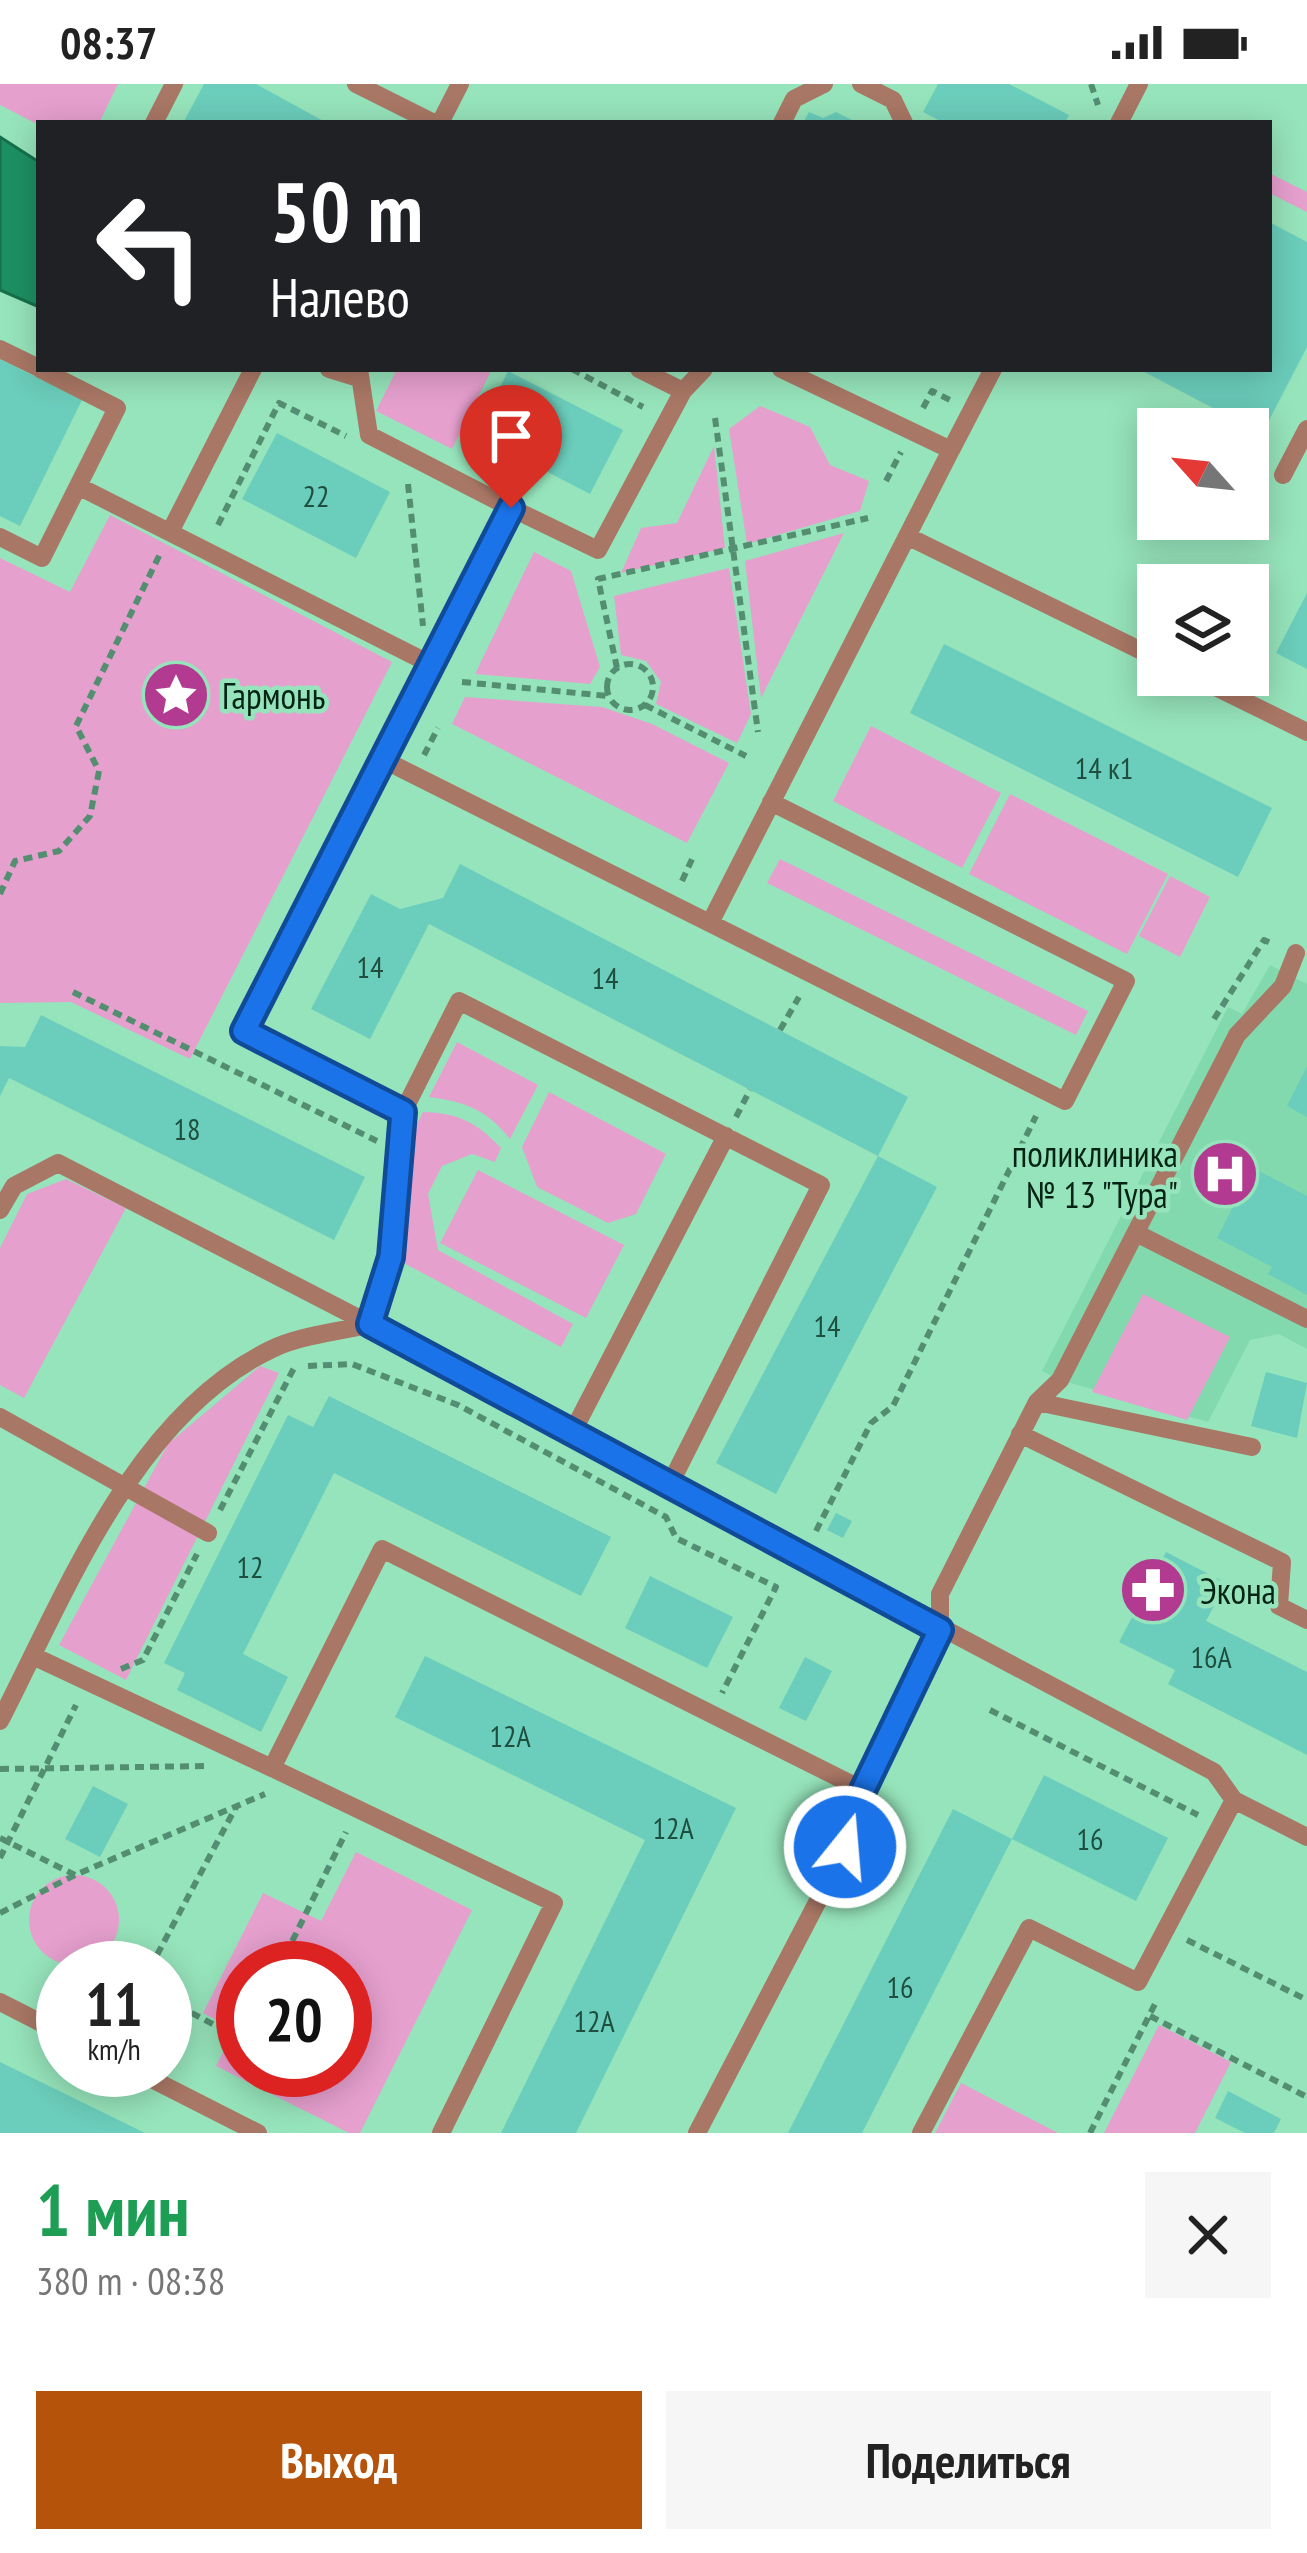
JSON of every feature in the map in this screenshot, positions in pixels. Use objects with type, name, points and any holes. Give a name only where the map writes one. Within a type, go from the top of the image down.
[{"type":"lane","points":[[156,120],[174,84]]},
{"type":"lane","points":[[356,84],[431,120]]},
{"type":"lane","points":[[439,120],[460,84]]},
{"type":"lane","points":[[784,120],[794,99],[824,84]]},
{"type":"lane","points":[[861,84],[893,100],[903,120]]},
{"type":"lane","points":[[1121,120],[1139,84]]},
{"type":"lane","points":[[0,349],[36,367]]},
{"type":"lane","points":[[0,537],[41,558],[117,408],[46,372]]},
{"type":"lane","points":[[170,532],[251,372]]},
{"type":"lane","points":[[645,372],[683,391]]},
{"type":"lane","points":[[358,374],[369,435],[598,550],[683,391],[701,372]]},
{"type":"lane","points":[[787,372],[951,451]]},
{"type":"lane","points":[[710,923],[991,372]]},
{"type":"lane","points":[[1283,475],[1307,429]]},
{"type":"lane","points":[[79,486],[433,665]]},
{"type":"lane","points":[[403,1112],[244,1031],[511,508]]},
{"type":"lane","points":[[909,537],[1137,649]]},
{"type":"lane","points":[[1234,696],[1307,732]]},
{"type":"lane","points":[[384,760],[1065,1101],[1126,981],[772,802]]},
{"type":"lane","points":[[697,2133],[845,1847],[863,1790],[940,1630],[940,1594],[1020,1434],[1037,1402],[1060,1380],[1237,1035],[1283,986],[1302,956],[1307,932]]},
{"type":"lane","points":[[370,1324],[391,1257],[403,1112],[459,1001],[820,1185],[669,1486]]},
{"type":"lane","points":[[571,1435],[726,1136]]},
{"type":"lane","points":[[0,1210],[14,1186],[58,1163],[1214,1772],[1234,1800],[1307,1837]]},
{"type":"lane","points":[[1136,1233],[1307,1319]]},
{"type":"lane","points":[[0,1721],[123,1489],[163,1431],[209,1386],[266,1353],[370,1324]]},
{"type":"lane","points":[[1037,1402],[1252,1447]]},
{"type":"lane","points":[[0,1418],[208,1533]]},
{"type":"lane","points":[[1020,1434],[1282,1562],[1279,1606],[1307,1620]]},
{"type":"lane","points":[[267,1775],[382,1549],[863,1790]]},
{"type":"lane","points":[[33,1656],[267,1775],[554,1903],[441,2133]]},
{"type":"lane","points":[[921,2133],[1029,1928],[1138,1982],[1234,1800]]},
{"type":"lane","points":[[0,2002],[36,2020]]},
{"type":"lane","points":[[187,2097],[258,2133]]},
{"type":"path","points":[[1091,84],[1099,109]]},
{"type":"path","points":[[578,372],[644,406],[633,426]]},
{"type":"path","points":[[236,535],[216,524],[279,403],[364,445]]},
{"type":"path","points":[[715,418],[758,732]]},
{"type":"path","points":[[403,622],[423,633],[406,466]]},
{"type":"path","points":[[617,668],[598,579],[734,552],[868,518]]},
{"type":"path","points":[[0,894],[15,861],[59,850],[90,816],[99,771],[76,726],[170,532]]},
{"type":"path","points":[[608,696],[608,680],[617,668],[633,664],[646,671],[653,685],[646,704]]},
{"type":"path","points":[[462,682],[608,696],[625,710],[646,704],[746,756]]},
{"type":"path","points":[[413,775],[438,728]]},
{"type":"path","points":[[780,1030],[811,974]]},
{"type":"path","points":[[74,992],[392,1148]]},
{"type":"path","points":[[804,1556],[871,1423],[893,1406],[1041,1106]]},
{"type":"path","points":[[266,1353],[294,1366],[352,1364],[458,1405],[666,1517],[676,1538],[776,1587],[712,1714]]},
{"type":"path","points":[[0,1858],[4,1840],[88,1682],[143,1660],[294,1366]]},
{"type":"path","points":[[990,1710],[1218,1825]]},
{"type":"path","points":[[0,1769],[228,1766]]},
{"type":"path","points":[[0,1913],[75,1875],[278,1789],[267,1775]]},
{"type":"path","points":[[164,1941],[236,1807]]},
{"type":"path","points":[[292,1941],[350,1825]]},
{"type":"path","points":[[4,1840],[75,1875]]},
{"type":"path","points":[[1177,1958],[1196,1918]]},
{"type":"path","points":[[1186,1940],[1307,2000]]},
{"type":"path","points":[[1090,2133],[1159,1996]]},
{"type":"path","points":[[1150,2016],[1307,2097]]},
{"type":"shaded area","points":[[0,84],[118,84],[100,120],[36,123],[0,105]]},
{"type":"shaded area","points":[[0,137],[36,160],[36,306],[0,290]]},
{"type":"shaded area","points":[[1272,174],[1307,192],[1307,212],[1272,194]]},
{"type":"shaded area","points":[[396,372],[490,372],[452,449],[376,411]]},
{"type":"shaded area","points":[[760,406],[810,427],[830,465],[869,481],[860,511],[747,544],[729,429]]},
{"type":"shaded area","points":[[714,446],[725,548],[621,573],[641,528],[677,523]]},
{"type":"shaded area","points":[[110,515],[392,662],[190,1059],[71,1002],[0,1003],[0,558],[70,592]]},
{"type":"shaded area","points":[[844,533],[761,698],[745,561]]},
{"type":"shaded area","points":[[534,552],[571,571],[600,667],[590,684],[475,674]]},
{"type":"shaded area","points":[[729,568],[751,714],[737,743],[656,704],[661,682],[646,661],[621,655],[614,596]]},
{"type":"shaded area","points":[[465,697],[602,707],[652,724],[729,763],[687,843],[452,724]]},
{"type":"shaded area","points":[[871,726],[1001,793],[962,868],[833,801]]},
{"type":"shaded area","points":[[1010,794],[1168,874],[1127,954],[969,874]]},
{"type":"shaded area","points":[[780,859],[1088,1011],[1076,1035],[767,883]]},
{"type":"shaded area","points":[[1170,876],[1210,897],[1180,957],[1139,936]]},
{"type":"shaded area","name":"поликлиника № 13 \"Тура\"","points":[[1270,965],[1307,984],[1307,1349],[1279,1334],[1250,1340],[1208,1422],[1042,1371],[1228,1007],[1242,1014]]},
{"type":"shaded area","points":[[457,1042],[538,1085],[510,1139],[475,1109],[429,1097]]},
{"type":"shaded area","points":[[549,1092],[666,1154],[636,1214],[608,1223],[537,1187],[522,1147]]},
{"type":"shaded area","points":[[423,1112],[466,1121],[501,1148],[495,1162],[472,1154],[442,1166],[428,1194],[438,1250],[573,1324],[561,1347],[400,1261],[414,1130]]},
{"type":"shaded area","points":[[478,1170],[624,1245],[586,1318],[440,1243]]},
{"type":"shaded area","points":[[66,1179],[126,1208],[24,1398],[0,1385],[0,1248],[27,1194]]},
{"type":"shaded area","points":[[1143,1294],[1230,1337],[1187,1420],[1092,1392]]},
{"type":"shaded area","points":[[260,1366],[279,1373],[126,1680],[59,1645],[168,1444]]},
{"type":"shaded area","points":[[356,1852],[472,1910],[360,2133],[349,2133],[278,2097],[372,2097],[372,1941],[239,1941],[263,1893],[321,1921]]},
{"type":"shaded area","points":[[57,1878],[91,1878],[116,1903],[119,1920],[113,1941],[36,1943],[32,1937],[32,1903]]},
{"type":"shaded area","points":[[216,1987],[216,2020],[203,2013]]},
{"type":"shaded area","points":[[1159,2025],[1231,2062],[1195,2133],[1104,2133]]},
{"type":"shaded area","points":[[961,2083],[1058,2133],[935,2133]]},
{"type":"building","points":[[204,84],[256,84],[322,120],[185,120]]},
{"type":"building","points":[[938,84],[1009,84],[1069,115],[1066,120],[938,120],[923,112]]},
{"type":"building","points":[[809,112],[823,118],[836,112],[852,120],[805,120]]},
{"type":"building","points":[[1272,224],[1307,242],[1307,347],[1269,420],[1269,408],[1213,408],[1145,372],[1272,372]]},
{"type":"building","points":[[0,359],[82,400],[20,526],[0,516]]},
{"type":"building","points":[[508,372],[623,430],[590,494],[476,435]]},
{"type":"building","points":[[277,433],[390,492],[356,558],[242,499]]},
{"type":"building","points":[[1307,593],[1307,669],[1276,653]]},
{"type":"building","points":[[944,644],[1272,808],[1238,877],[910,713]]},
{"type":"building","points":[[460,864],[908,1097],[878,1156],[429,924],[370,1039],[311,1009],[371,894],[400,909],[443,898]]},
{"type":"building","points":[[41,1015],[365,1177],[334,1240],[9,1078],[0,1096],[0,1046],[25,1047]]},
{"type":"building","points":[[1307,1066],[1307,1117],[1287,1106]]},
{"type":"building","points":[[878,1156],[937,1187],[776,1494],[716,1463]]},
{"type":"building","points":[[1253,1168],[1307,1196],[1307,1295],[1268,1274],[1272,1267],[1217,1238]]},
{"type":"building","points":[[1266,1372],[1307,1383],[1297,1438],[1251,1426]]},
{"type":"building","points":[[329,1396],[611,1537],[581,1596],[334,1473],[243,1654],[288,1677],[261,1732],[177,1690],[185,1673],[164,1663],[288,1415],[313,1427]]},
{"type":"building","points":[[836,1513],[852,1521],[843,1538],[827,1530]]},
{"type":"building","points":[[1166,1552],[1226,1583],[1206,1621],[1307,1672],[1307,1755],[1168,1684],[1175,1670],[1119,1642]]},
{"type":"building","points":[[650,1576],[733,1617],[707,1668],[625,1628]]},
{"type":"building","points":[[425,1656],[736,1808],[576,2133],[501,2133],[645,1840],[395,1717]]},
{"type":"building","points":[[805,1657],[832,1671],[806,1721],[779,1708]]},
{"type":"building","points":[[1044,1775],[1168,1838],[1136,1901],[1012,1839]]},
{"type":"building","points":[[93,1786],[128,1804],[100,1857],[65,1839]]},
{"type":"building","points":[[953,1809],[1012,1839],[862,2133],[788,2133]]},
{"type":"building","points":[[0,2062],[36,2080],[36,2097],[71,2097],[145,2133],[0,2133]]},
{"type":"building","points":[[1228,2091],[1281,2119],[1274,2133],[1245,2133],[1215,2118]]},
{"type":"place","name":"Гармонь","points":[[176,695]]},
{"type":"place","name":"поликлиника № 13 \"Тура\"","points":[[1225,1174]]},
{"type":"place","name":"Экона","points":[[1153,1590]]},
{"type":"route","points":[[511,508],[244,1031],[403,1112],[391,1257],[370,1324],[940,1630],[863,1790],[845,1847]]}]
